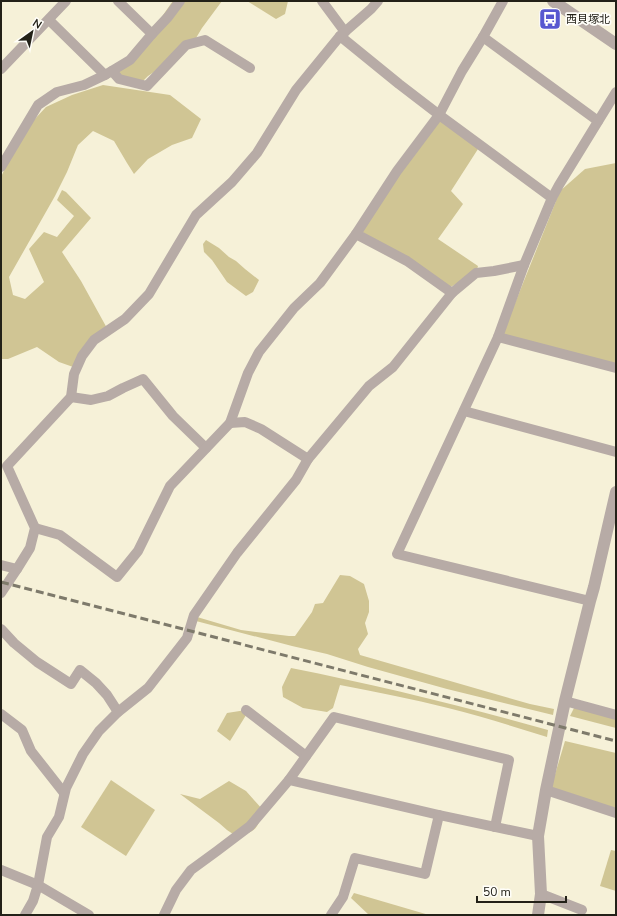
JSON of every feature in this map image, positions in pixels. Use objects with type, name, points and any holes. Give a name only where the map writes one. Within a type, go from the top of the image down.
[{"type":"street","points":[[1,69],[66,1]]},
{"type":"street","points":[[118,1],[152,34]]},
{"type":"street","points":[[1,167],[4,154],[38,105],[57,92],[84,85],[109,73],[130,60],[180,1]]},
{"type":"street","points":[[322,1],[342,34],[399,84],[552,198]]},
{"type":"street","points":[[1,593],[30,548],[35,528],[4,463],[71,398],[74,374],[82,356],[94,340],[124,319],[149,294],[196,214],[232,182],[257,154],[296,90],[342,34],[371,10],[378,1]]},
{"type":"street","points":[[35,528],[60,535],[117,577],[138,550],[170,486],[230,423],[248,373],[259,352],[294,308],[320,283],[356,234],[396,172],[439,115],[462,71],[504,1]]},
{"type":"street","points":[[553,1],[616,44]]},
{"type":"street","points":[[48,20],[109,73],[119,79],[147,86],[186,45],[205,40],[250,68]]},
{"type":"street","points":[[483,37],[598,121]]},
{"type":"street","points":[[590,602],[397,554],[498,337],[524,264],[552,198],[616,92]]},
{"type":"street","points":[[356,234],[407,262],[452,293]]},
{"type":"street","points":[[25,915],[33,901],[38,885],[47,837],[59,817],[66,788],[83,754],[99,731],[118,712],[148,688],[187,638],[194,615],[237,553],[296,480],[308,459],[369,386],[393,367],[452,293],[476,273],[494,271],[524,264]]},
{"type":"street","points":[[498,337],[616,368]]},
{"type":"street","points":[[71,398],[91,400],[108,396],[143,379],[173,416],[206,448]]},
{"type":"street","points":[[464,411],[616,452]]},
{"type":"street","points":[[230,423],[245,422],[261,429],[308,459]]},
{"type":"street","points":[[538,915],[541,894],[538,836],[546,790],[565,701],[616,492]]},
{"type":"street","points":[[1,565],[17,569]]},
{"type":"street","points":[[1,629],[14,643],[37,662],[71,684],[80,670],[96,683],[107,695],[118,712]]},
{"type":"street","points":[[565,701],[616,715]]},
{"type":"street","points":[[246,710],[306,756]]},
{"type":"street","points":[[1,714],[22,730],[31,751],[64,793]]},
{"type":"street","points":[[164,915],[176,890],[191,870],[250,826],[289,780],[334,717],[509,760],[495,827]]},
{"type":"street","points":[[289,780],[439,815],[538,836]]},
{"type":"street","points":[[546,790],[616,813]]},
{"type":"street","points":[[331,915],[343,897],[355,858],[425,874],[439,815]]},
{"type":"street","points":[[1,870],[38,885],[89,915]]},
{"type":"street","points":[[541,894],[582,910]]},
{"type":"shaded area","points":[[173,1],[222,1],[193,43],[148,76],[140,84],[112,71],[143,44]]},
{"type":"shaded area","points":[[247,1],[288,1],[285,14],[276,19]]},
{"type":"shaded area","points":[[103,85],[170,95],[201,119],[192,138],[172,145],[148,159],[134,174],[114,141],[93,131],[78,145],[55,196],[9,277],[13,295],[25,299],[44,282],[29,249],[44,232],[57,237],[74,216],[57,200],[62,190],[66,192],[91,218],[62,252],[81,281],[108,330],[76,368],[59,362],[37,347],[8,359],[1,359],[1,177],[21,134],[46,107],[72,95]]},
{"type":"shaded area","points":[[442,117],[478,149],[451,191],[463,204],[438,239],[478,266],[476,273],[447,289],[358,229]]},
{"type":"shaded area","points":[[616,163],[616,368],[501,338],[560,191],[585,169]]},
{"type":"shaded area","points":[[206,240],[219,248],[259,280],[253,292],[246,296],[227,282],[212,260],[204,252],[203,244]]},
{"type":"shaded area","points":[[340,575],[350,576],[364,584],[369,601],[369,612],[365,623],[368,634],[358,649],[360,655],[530,704],[554,709],[553,715],[447,689],[327,654],[196,621],[197,617],[241,630],[295,636],[312,612],[315,604],[323,603]]},
{"type":"shaded area","points":[[291,668],[452,704],[516,721],[548,730],[547,737],[448,708],[340,685],[333,708],[327,712],[303,708],[283,697],[282,687]]},
{"type":"shaded area","points":[[576,704],[616,715],[616,728],[570,716]]},
{"type":"shaded area","points":[[246,710],[248,712],[230,741],[217,731],[227,713]]},
{"type":"shaded area","points":[[565,741],[616,753],[616,813],[550,791]]},
{"type":"shaded area","points":[[111,780],[155,810],[126,856],[81,827]]},
{"type":"shaded area","points":[[229,781],[246,791],[263,810],[255,829],[248,833],[236,836],[180,794],[200,799]]},
{"type":"shaded area","points":[[611,850],[616,851],[616,891],[600,886]]},
{"type":"shaded area","points":[[354,893],[429,915],[369,915],[351,898]]},
{"type":"railway","points":[[1,582],[616,741]]},
{"type":"place","name":"西貝塚北","points":[[550,19]]}]
